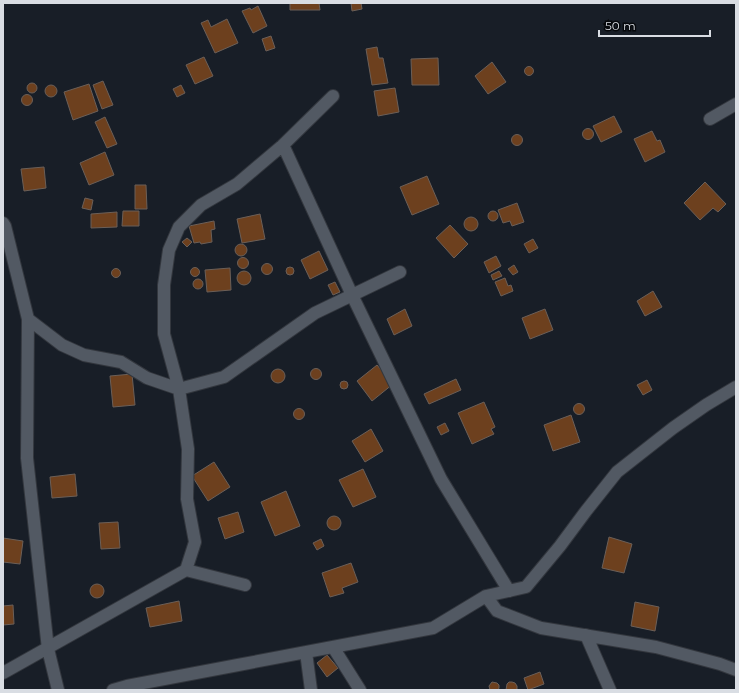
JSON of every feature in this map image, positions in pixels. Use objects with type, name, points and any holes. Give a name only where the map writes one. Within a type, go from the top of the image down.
[{"type":"street","points":[[3,673],[186,570],[195,542],[187,498],[188,449],[179,389],[164,334],[164,285],[169,250],[179,227],[200,205],[237,184],[283,145],[333,96]]},
{"type":"street","points":[[710,119],[736,104]]},
{"type":"street","points":[[283,145],[352,295],[441,479],[509,591]]},
{"type":"street","points":[[3,223],[28,319],[27,458],[48,649],[58,690]]},
{"type":"street","points":[[28,319],[62,345],[79,353],[121,362],[147,378],[179,389],[224,376],[315,313],[400,272]]},
{"type":"street","points":[[113,690],[127,686],[433,628],[486,596],[526,587],[560,546],[617,472],[673,428],[706,405],[736,388]]},
{"type":"street","points":[[186,570],[245,585]]},
{"type":"street","points":[[486,596],[497,611],[541,628],[656,647],[720,664],[736,670]]},
{"type":"street","points":[[586,635],[610,690]]},
{"type":"street","points":[[333,647],[360,690]]},
{"type":"street","points":[[306,652],[311,690]]},
{"type":"building","points":[[290,3],[319,3],[320,10],[290,10]]},
{"type":"building","points":[[351,3],[361,3],[362,9],[352,11]]},
{"type":"building","points":[[258,6],[267,26],[253,33],[242,11],[250,8],[251,10]]},
{"type":"building","points":[[227,19],[238,43],[215,53],[201,23],[208,20],[211,27]]},
{"type":"building","points":[[271,36],[275,48],[266,51],[262,39]]},
{"type":"building","points":[[377,47],[379,58],[383,58],[388,83],[372,85],[366,49]]},
{"type":"building","points":[[204,57],[213,76],[195,84],[186,65]]},
{"type":"building","points":[[438,58],[439,85],[412,85],[411,59]]},
{"type":"building","points":[[492,62],[506,82],[488,94],[475,76]]},
{"type":"building","points":[[527,67],[531,67],[533,71],[531,75],[527,75],[525,73],[525,69]]},
{"type":"building","points":[[103,81],[113,105],[102,109],[93,85]]},
{"type":"building","points":[[30,83],[34,83],[37,88],[34,93],[30,93],[27,90],[27,86]]},
{"type":"building","points":[[89,84],[98,111],[73,120],[64,92]]},
{"type":"building","points":[[51,85],[55,87],[57,91],[55,95],[51,97],[47,95],[45,91],[47,87]]},
{"type":"building","points":[[181,85],[185,93],[177,97],[173,89]]},
{"type":"building","points":[[395,88],[399,112],[378,116],[374,91]]},
{"type":"building","points":[[25,95],[29,95],[31,96],[31,104],[25,105],[22,102],[22,98]]},
{"type":"building","points":[[614,116],[622,132],[601,142],[593,126]]},
{"type":"building","points":[[105,117],[117,144],[107,148],[95,122]]},
{"type":"building","points":[[588,128],[592,130],[594,134],[592,138],[588,140],[584,138],[582,134],[584,130]]},
{"type":"building","points":[[652,131],[657,141],[660,140],[665,152],[645,162],[634,139]]},
{"type":"building","points":[[515,135],[519,135],[521,136],[521,144],[515,145],[512,142],[512,138]]},
{"type":"building","points":[[105,152],[114,175],[89,185],[80,163]]},
{"type":"building","points":[[44,167],[46,188],[24,191],[21,169]]},
{"type":"building","points":[[427,176],[439,204],[412,215],[400,187]]},
{"type":"building","points":[[705,182],[726,204],[718,212],[713,208],[700,220],[684,203]]},
{"type":"building","points":[[135,185],[146,185],[147,209],[135,209]]},
{"type":"building","points":[[85,198],[93,200],[91,210],[82,208]]},
{"type":"building","points":[[517,203],[524,222],[512,226],[510,221],[503,223],[498,210]]},
{"type":"building","points":[[123,211],[139,211],[139,226],[122,226]]},
{"type":"building","points":[[491,211],[495,211],[497,212],[497,220],[491,221],[488,218],[488,214]]},
{"type":"building","points":[[117,212],[117,227],[91,228],[91,214]]},
{"type":"building","points":[[260,214],[265,239],[242,243],[237,219]]},
{"type":"building","points":[[471,217],[476,219],[478,224],[476,229],[471,231],[466,229],[464,224],[466,219]]},
{"type":"building","points":[[214,221],[215,229],[211,230],[212,242],[201,244],[200,242],[194,243],[189,226]]},
{"type":"building","points":[[450,225],[468,244],[454,258],[436,238]]},
{"type":"building","points":[[187,238],[192,242],[187,247],[182,242]]},
{"type":"building","points":[[533,239],[538,248],[529,253],[524,244]]},
{"type":"building","points":[[239,244],[243,244],[247,250],[243,256],[239,256],[235,252],[235,248]]},
{"type":"building","points":[[319,251],[328,270],[310,279],[301,260]]},
{"type":"building","points":[[496,256],[501,266],[489,273],[484,262]]},
{"type":"building","points":[[243,257],[247,259],[249,263],[247,267],[243,269],[239,267],[237,263],[239,259]]},
{"type":"building","points":[[267,263],[271,265],[273,269],[271,273],[267,275],[263,273],[261,269],[263,265]]},
{"type":"building","points":[[514,265],[518,272],[513,275],[508,269]]},
{"type":"building","points":[[288,267],[292,267],[294,271],[292,275],[288,275],[286,273],[286,269]]},
{"type":"building","points":[[193,268],[197,268],[199,272],[197,276],[193,276],[191,274],[191,270]]},
{"type":"building","points":[[230,268],[231,290],[207,292],[205,270]]},
{"type":"building","points":[[114,269],[118,269],[120,273],[118,277],[114,277],[112,275],[112,271]]},
{"type":"building","points":[[244,271],[249,273],[251,278],[249,283],[244,285],[239,283],[237,278],[239,273]]},
{"type":"building","points":[[499,271],[502,276],[493,280],[491,275]]},
{"type":"building","points":[[505,278],[508,286],[511,285],[513,291],[501,296],[495,282]]},
{"type":"building","points":[[196,279],[200,279],[203,284],[200,289],[196,289],[193,286],[193,282]]},
{"type":"building","points":[[335,282],[340,292],[333,295],[328,285]]},
{"type":"building","points":[[653,291],[662,307],[645,316],[637,301]]},
{"type":"building","points":[[405,309],[412,326],[394,335],[387,319]]},
{"type":"building","points":[[545,309],[553,330],[530,339],[522,318]]},
{"type":"building","points":[[377,365],[393,384],[372,401],[357,381]]},
{"type":"building","points":[[278,369],[283,371],[285,376],[283,381],[278,383],[273,381],[271,376],[273,371]]},
{"type":"building","points":[[314,369],[318,369],[320,370],[320,378],[314,379],[311,376],[311,372]]},
{"type":"building","points":[[132,374],[135,405],[113,407],[110,376]]},
{"type":"building","points":[[456,379],[461,390],[429,404],[424,394]]},
{"type":"building","points":[[647,380],[652,390],[643,395],[637,385]]},
{"type":"building","points":[[342,381],[346,381],[348,385],[346,389],[342,389],[340,387],[340,383]]},
{"type":"building","points":[[484,402],[495,427],[491,429],[494,434],[472,444],[458,413]]},
{"type":"building","points":[[577,404],[581,404],[583,405],[583,413],[577,414],[574,411],[574,407]]},
{"type":"building","points":[[297,409],[301,409],[303,410],[303,418],[297,419],[294,416],[294,412]]},
{"type":"building","points":[[571,415],[580,442],[553,451],[544,425]]},
{"type":"building","points":[[445,423],[449,431],[441,435],[437,427]]},
{"type":"building","points":[[371,429],[383,451],[365,462],[352,441]]},
{"type":"building","points":[[214,462],[230,487],[208,501],[192,476]]},
{"type":"building","points":[[363,469],[376,497],[353,507],[339,480]]},
{"type":"building","points":[[75,474],[77,496],[52,498],[50,477]]},
{"type":"building","points":[[286,491],[300,526],[275,536],[261,502]]},
{"type":"building","points":[[238,512],[244,532],[225,539],[218,518]]},
{"type":"building","points":[[331,516],[337,516],[341,520],[341,526],[337,530],[331,530],[327,526],[327,520]]},
{"type":"building","points":[[118,522],[120,548],[101,549],[99,523]]},
{"type":"building","points":[[609,537],[632,544],[624,573],[602,568]]},
{"type":"building","points":[[3,538],[23,541],[20,564],[3,562]]},
{"type":"building","points":[[321,539],[324,546],[317,550],[313,543]]},
{"type":"building","points":[[351,563],[358,582],[342,588],[344,593],[330,597],[322,573]]},
{"type":"building","points":[[97,584],[102,586],[104,591],[102,596],[97,598],[92,596],[90,591],[92,586]]},
{"type":"building","points":[[179,601],[182,621],[150,627],[146,608]]},
{"type":"building","points":[[635,602],[659,607],[655,631],[631,626]]},
{"type":"building","points":[[13,605],[14,624],[3,625],[3,606]]},
{"type":"building","points":[[327,655],[338,668],[327,677],[317,663]]},
{"type":"building","points":[[540,672],[544,684],[528,690],[524,678]]},
{"type":"building","points":[[492,682],[499,685],[498,690],[490,690],[489,686]]},
{"type":"building","points":[[509,682],[515,683],[517,690],[506,690]]}]
